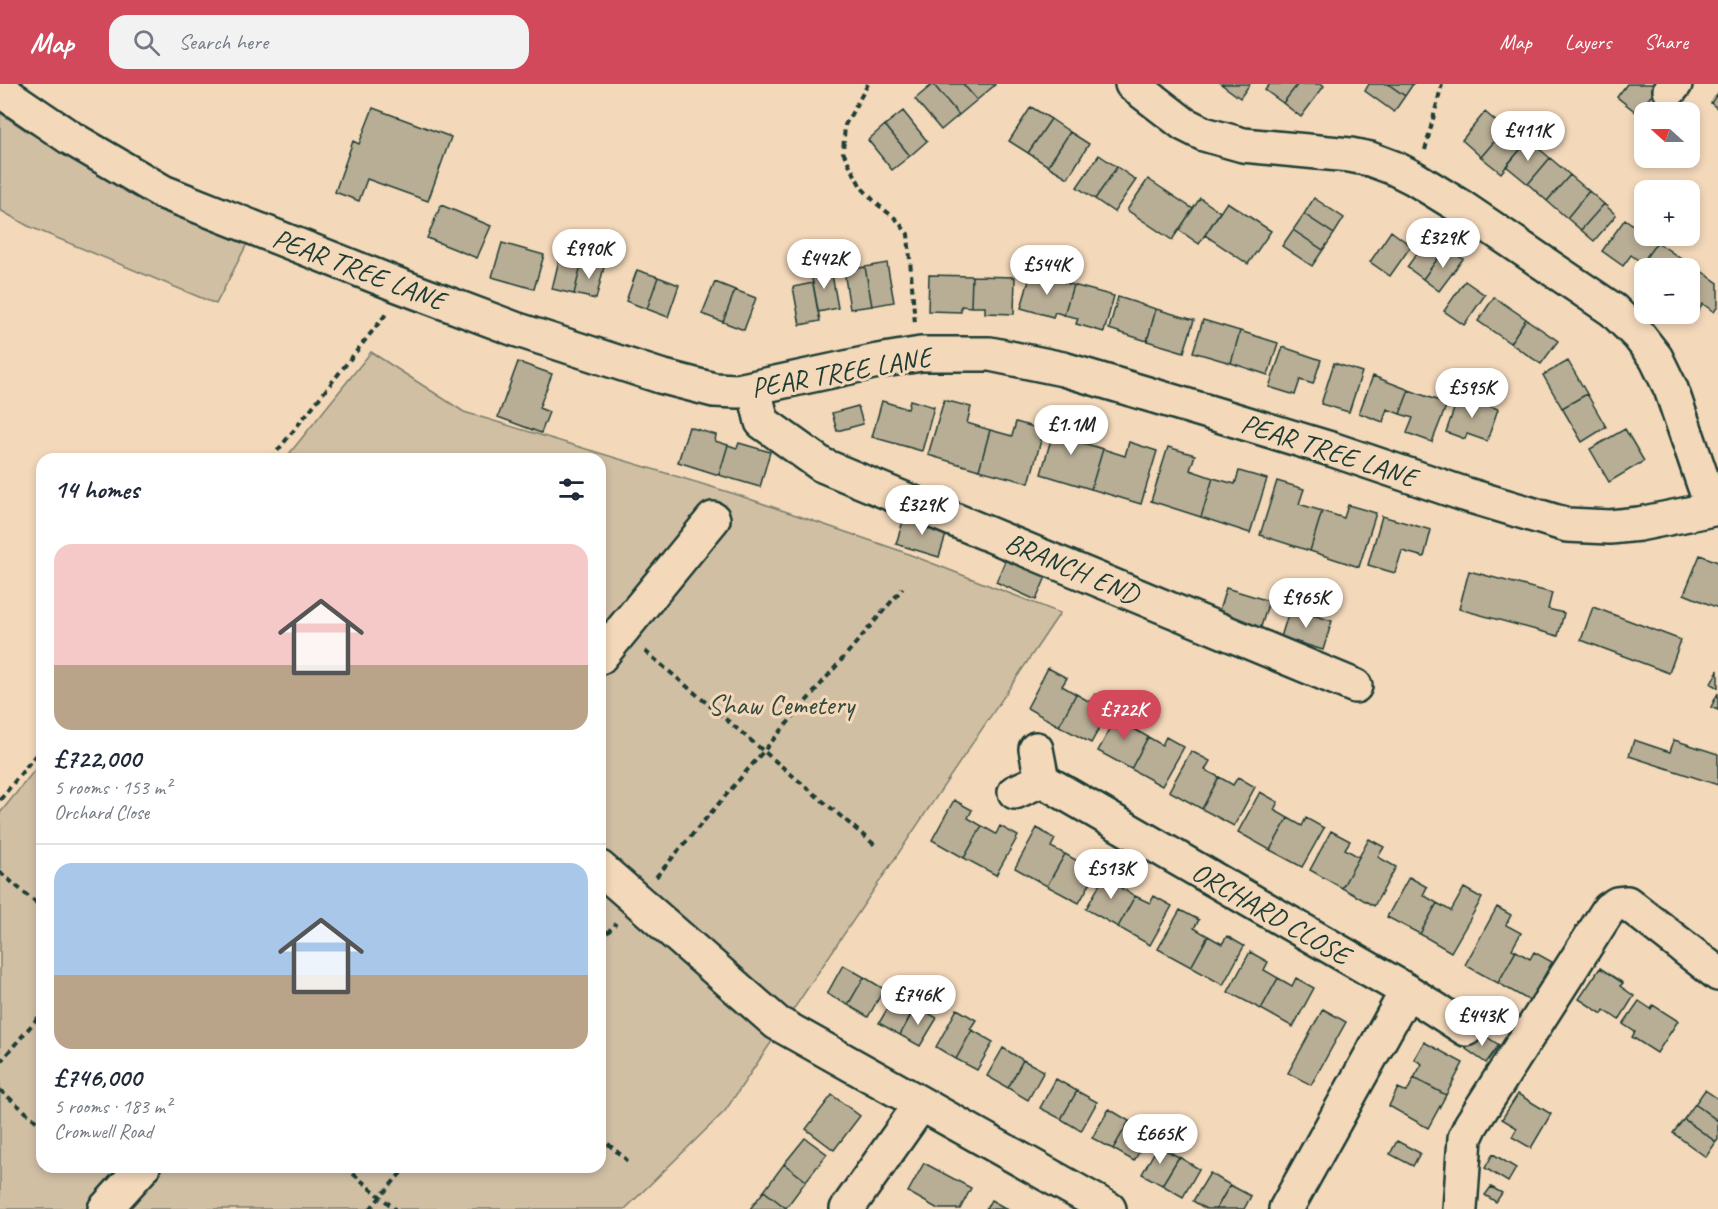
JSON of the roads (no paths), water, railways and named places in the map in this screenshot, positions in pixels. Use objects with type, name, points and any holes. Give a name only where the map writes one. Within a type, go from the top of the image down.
[{"type":"street","points":[[1132,84],[1184,124],[1204,135],[1243,145],[1370,159],[1414,178],[1461,207],[1613,310],[1638,335],[1656,358],[1671,389],[1715,508]]},
{"type":"street","name":"PEAR TREE LANE","points":[[0,90],[69,137],[163,192],[515,329],[660,376],[714,390],[738,391],[921,354],[990,354],[1063,369],[1323,446],[1486,501],[1567,525],[1610,527],[1639,524],[1715,508]]},
{"type":"street","name":"BRANCH END","points":[[754,388],[762,422],[822,465],[1355,686]]},
{"type":"street","points":[[606,650],[713,519]]},
{"type":"street","name":"ORCHARD CLOSE","points":[[1031,774],[1407,992],[1466,1029]]},
{"type":"street","points":[[606,873],[777,1023],[1108,1209]]},
{"type":"street","points":[[1460,1209],[1465,1138],[1471,1125],[1610,909],[1617,904],[1627,903],[1718,974]]},
{"type":"street","points":[[1286,1209],[1407,992]]},
{"type":"street","points":[[847,1209],[921,1104]]},
{"type":"street","points":[[105,1209],[138,1173]]},
{"type":"park label","name":"Shaw Cemetery","points":[[781,704]]}]
